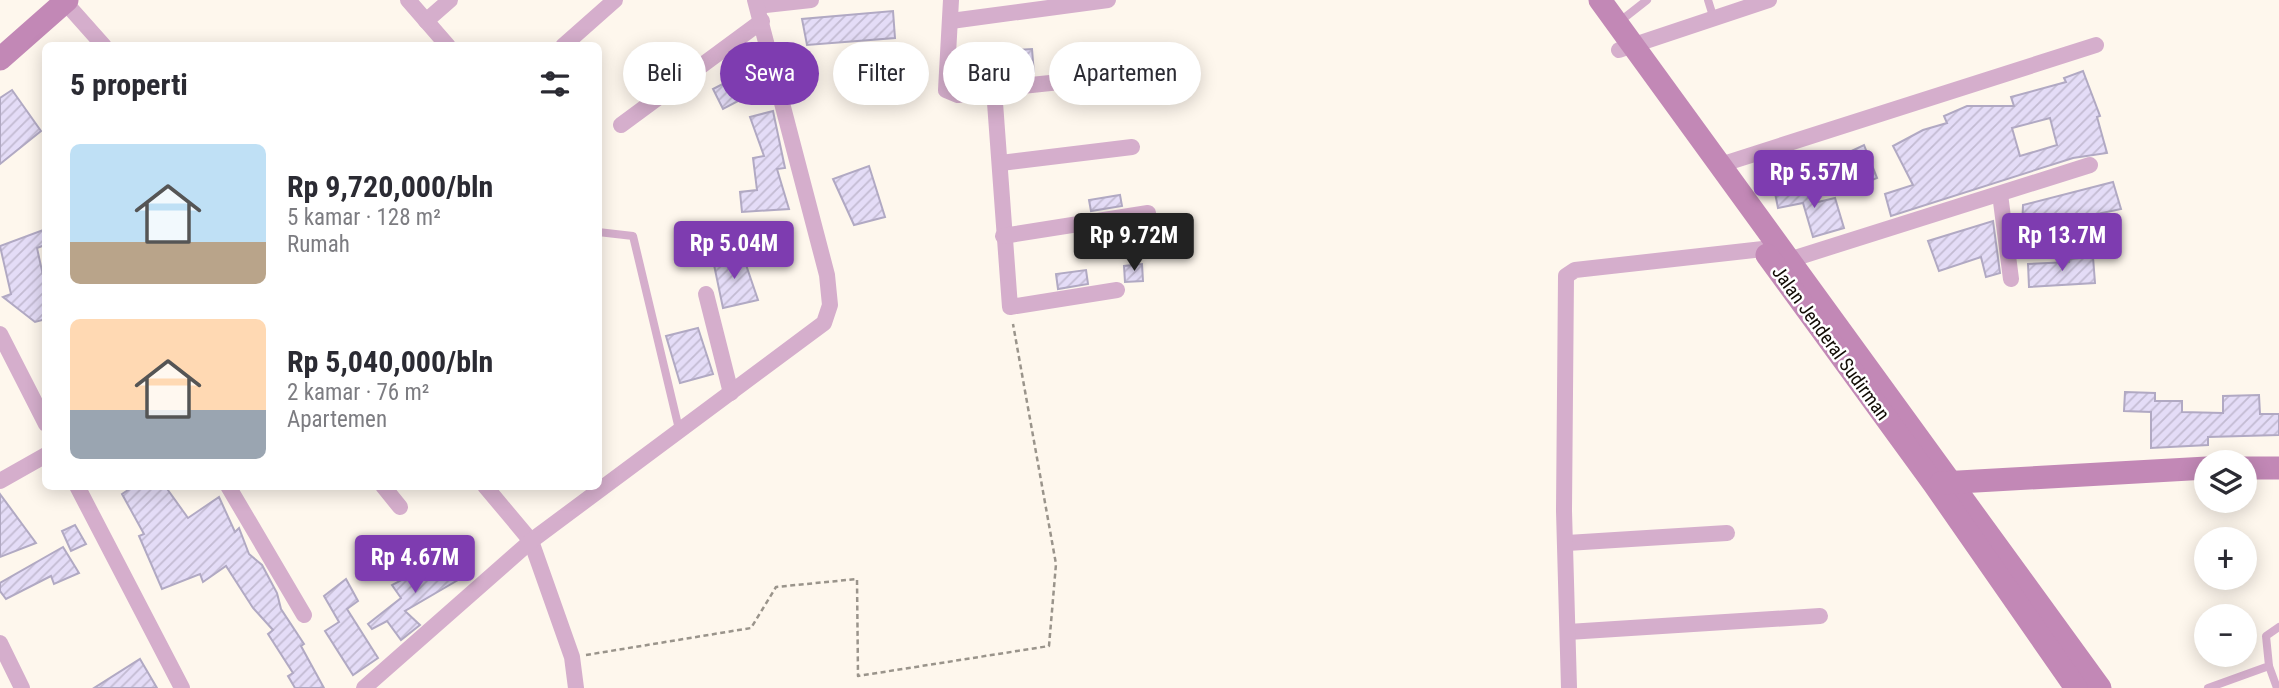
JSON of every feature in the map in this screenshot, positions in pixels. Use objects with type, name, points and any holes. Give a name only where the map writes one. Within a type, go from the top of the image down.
[{"type":"main road","name":"Jalan Jenderal Sudirman","points":[[1584,0],[1625,46],[1776,251]]},
{"type":"main road","points":[[1600,0],[1617,23],[1625,46],[1720,165],[1776,251],[1943,483],[2100,688]]},
{"type":"main road","points":[[0,60],[65,1]]},
{"type":"main road","points":[[2257,468],[2279,468]]},
{"type":"main road","points":[[1943,483],[2194,469]]},
{"type":"main road","points":[[1943,483],[2077,688]]},
{"type":"street","points":[[408,0],[444,42]]},
{"type":"street","points":[[426,21],[450,0]]},
{"type":"street","points":[[568,42],[615,0]]},
{"type":"street","points":[[621,125],[759,9],[811,0]]},
{"type":"street","points":[[949,42],[951,0]]},
{"type":"street","points":[[951,21],[1108,0]]},
{"type":"street","points":[[1625,46],[1769,0]]},
{"type":"street","points":[[65,1],[101,42]]},
{"type":"street","points":[[602,487],[812,335],[824,323],[830,305],[827,275],[759,9]]},
{"type":"street","points":[[1720,165],[2096,45]]},
{"type":"street","points":[[996,105],[1010,307],[1116,290]]},
{"type":"street","points":[[1001,163],[1132,147]]},
{"type":"street","points":[[1569,688],[1564,511],[1565,283],[1568,273],[1776,251],[2000,194],[2090,165]]},
{"type":"street","points":[[2000,194],[2008,239],[2011,279]]},
{"type":"street","points":[[1003,236],[1148,214]]},
{"type":"street","points":[[2008,239],[2072,245]]},
{"type":"street","points":[[706,294],[731,393]]},
{"type":"street","points":[[0,334],[42,416]]},
{"type":"street","points":[[0,481],[42,457]]},
{"type":"street","points":[[79,490],[182,688]]},
{"type":"street","points":[[230,490],[304,615]]},
{"type":"street","points":[[386,490],[400,508]]},
{"type":"street","points":[[488,490],[531,541],[572,657],[576,688]]},
{"type":"street","points":[[364,688],[531,541],[598,490]]},
{"type":"street","points":[[1567,543],[1727,533]]},
{"type":"street","points":[[1568,632],[1821,616]]},
{"type":"street","points":[[0,643],[22,688]]},
{"type":"lane","points":[[1617,23],[1647,0]]},
{"type":"lane","points":[[1708,0],[1713,16]]},
{"type":"lane","points":[[602,232],[633,236],[679,429]]},
{"type":"lane","points":[[2277,688],[2269,666],[2266,636],[2272,629],[2279,627]]},
{"type":"lane","points":[[2208,688],[2269,666]]},
{"type":"path","points":[[572,657],[751,628],[776,587],[857,579],[858,676],[1049,646],[1056,564],[1010,307]]},
{"type":"building","points":[[893,11],[895,38],[819,44],[806,42],[802,19]]},
{"type":"building","points":[[2083,71],[2100,116],[2097,117],[2107,153],[2073,158],[1891,216],[1885,194],[1913,185],[1893,146],[1923,130],[1947,123],[1944,116],[1967,106],[2014,106],[2011,97],[2066,82],[2064,78]],"holes":[[[2050,118],[2057,145],[2020,156],[2012,128]]]},
{"type":"building","points":[[720,85],[720,103],[713,89]]},
{"type":"building","points":[[12,90],[41,131],[0,164],[0,98]]},
{"type":"building","points":[[773,111],[785,168],[777,169],[789,209],[742,212],[740,192],[757,190],[753,158],[764,156],[750,117]]},
{"type":"building","points":[[1864,145],[1877,178],[1860,185],[1847,153]]},
{"type":"building","points":[[869,166],[885,217],[854,225],[833,179]]},
{"type":"building","points":[[2113,182],[2121,209],[2022,230],[2023,205]]},
{"type":"building","points":[[1815,186],[1818,202],[1835,198],[1844,228],[1813,237],[1803,203],[1778,208],[1775,193]]},
{"type":"building","points":[[1120,195],[1122,206],[1091,211],[1089,200]]},
{"type":"building","points":[[1993,221],[2000,273],[1986,277],[1981,257],[1939,271],[1928,241]]},
{"type":"building","points":[[42,230],[42,246],[37,248],[42,271],[42,320],[35,322],[3,297],[11,294],[0,246]]},
{"type":"building","points":[[742,253],[758,300],[723,308],[713,260]]},
{"type":"building","points":[[2093,257],[2095,283],[2029,287],[2028,264],[2069,262],[2069,259]]},
{"type":"building","points":[[1142,264],[1143,281],[1125,282],[1124,266]]},
{"type":"building","points":[[1086,270],[1088,284],[1058,289],[1056,274]]},
{"type":"building","points":[[698,328],[713,374],[680,383],[666,336]]},
{"type":"building","points":[[2125,392],[2155,393],[2155,401],[2182,401],[2182,412],[2223,413],[2223,396],[2259,395],[2260,414],[2279,414],[2279,435],[2208,437],[2208,445],[2151,448],[2151,412],[2124,411]]},
{"type":"building","points":[[128,490],[168,490],[188,518],[219,497],[235,532],[239,528],[249,554],[262,565],[277,593],[281,609],[304,644],[301,646],[324,688],[295,688],[288,676],[293,673],[268,634],[273,630],[253,608],[226,566],[203,582],[200,574],[162,589],[139,536],[144,534],[122,494]]},
{"type":"building","points":[[0,494],[36,543],[0,557]]},
{"type":"building","points":[[75,525],[86,544],[71,551],[62,531]]},
{"type":"building","points":[[63,547],[79,573],[54,584],[51,576],[6,599],[0,591],[0,583]]},
{"type":"building","points":[[436,552],[458,580],[405,611],[420,625],[401,640],[387,621],[372,629],[368,624],[401,598],[392,585],[424,568],[420,564]]},
{"type":"building","points":[[346,579],[358,601],[347,609],[378,658],[353,675],[325,631],[339,622],[324,596]]},
{"type":"building","points":[[140,659],[157,688],[94,688]]}]
